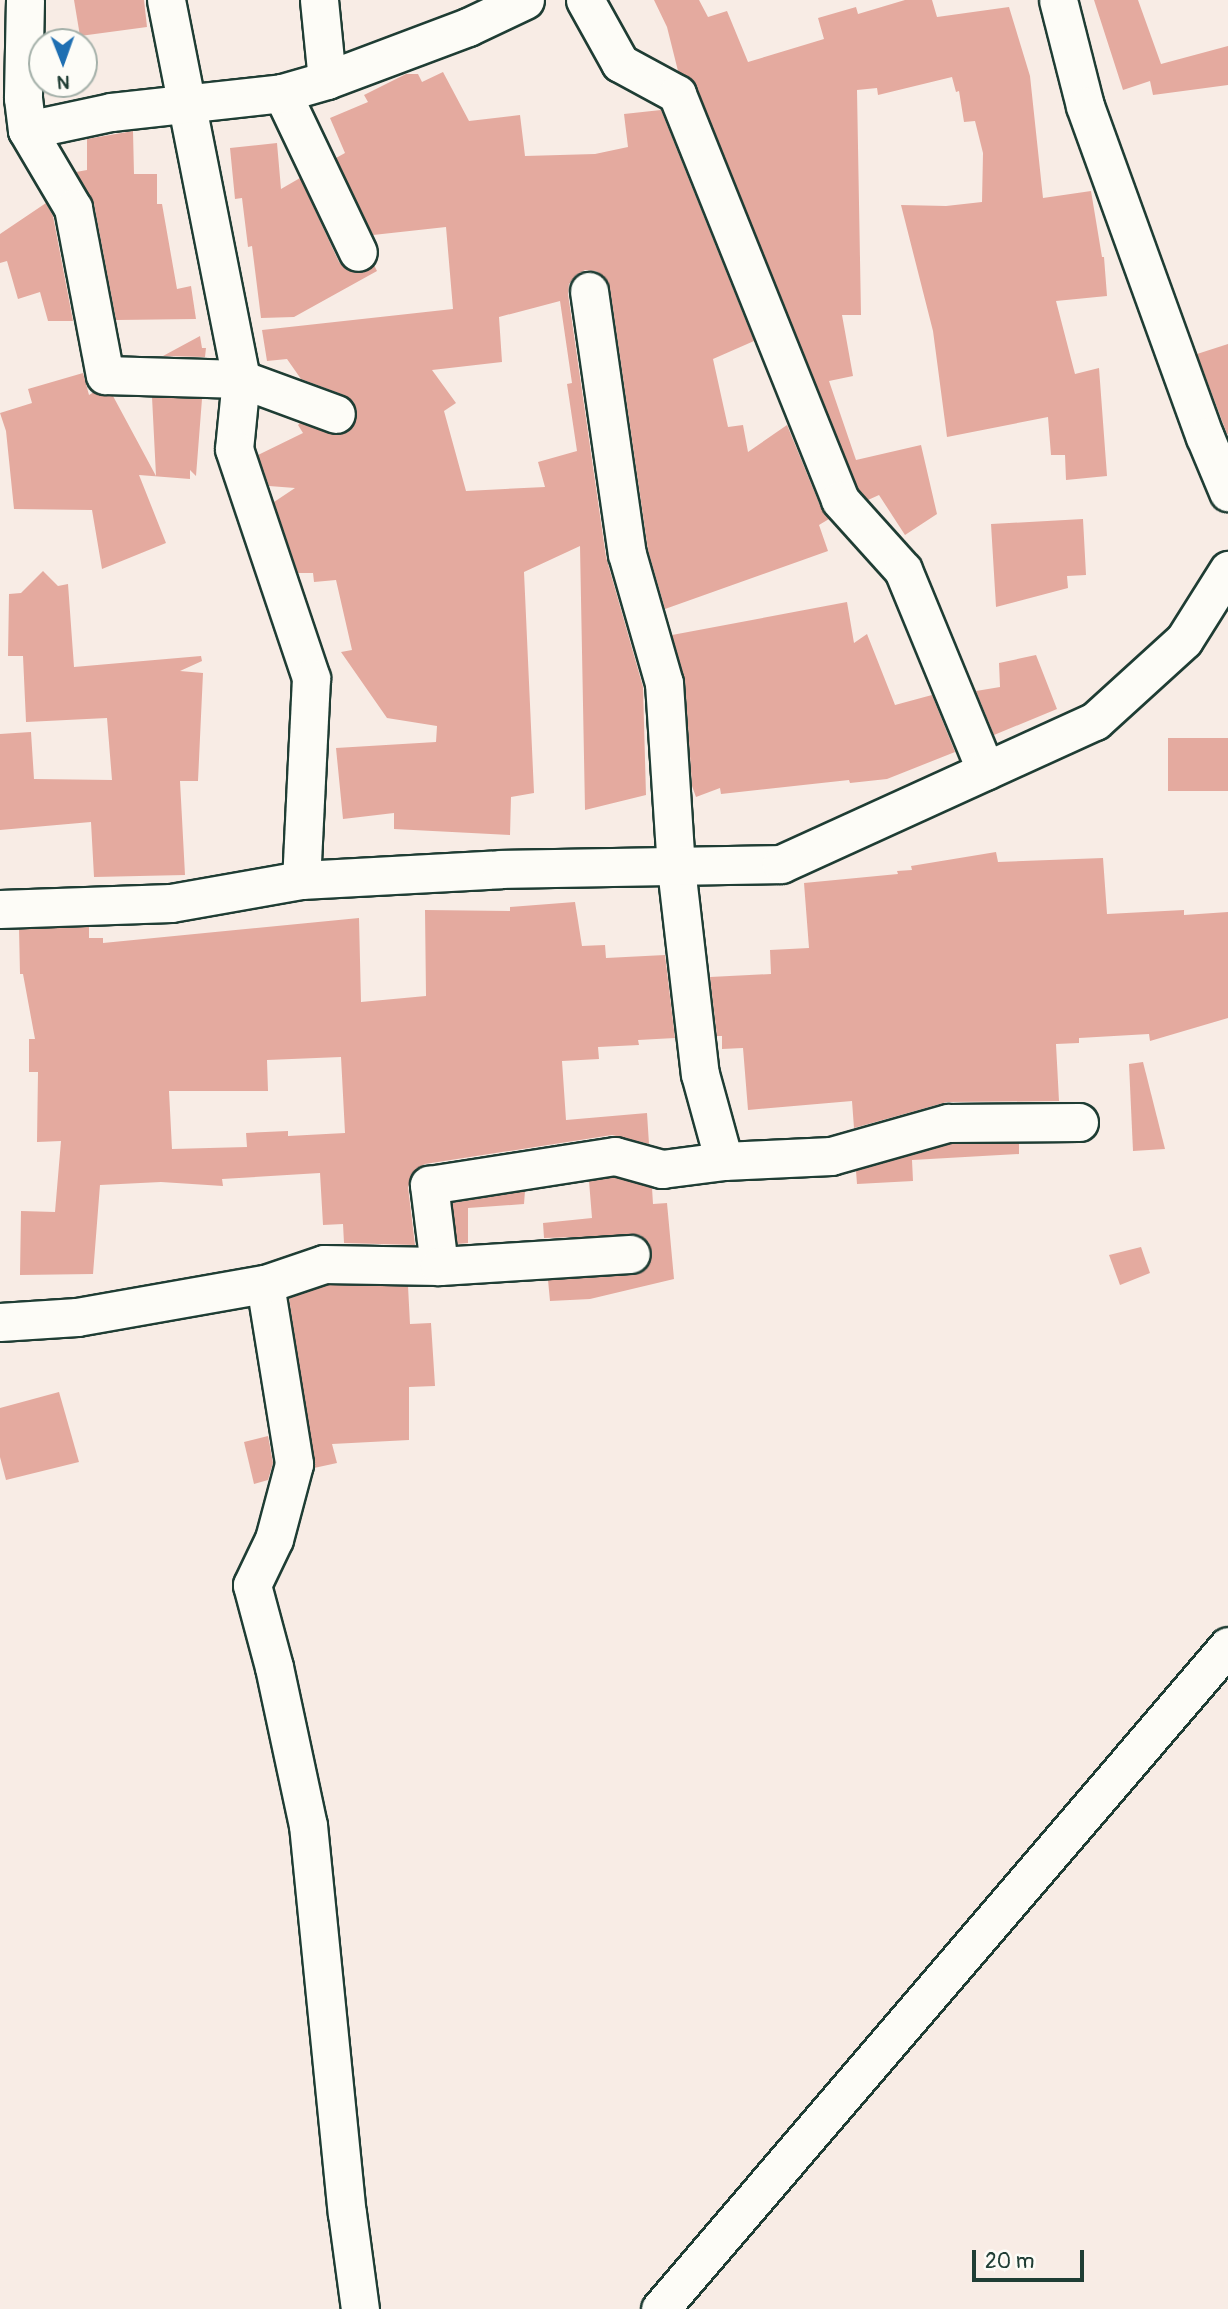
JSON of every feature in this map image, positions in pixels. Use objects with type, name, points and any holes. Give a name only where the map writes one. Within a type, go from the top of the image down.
[{"type":"street","points":[[25,0],[23,98],[27,130],[73,208],[105,374],[241,379],[336,414]]},
{"type":"street","points":[[166,0],[241,379],[234,449],[311,678],[301,880]]},
{"type":"street","points":[[319,0],[327,80]]},
{"type":"street","points":[[27,130],[111,112],[282,93],[327,80],[468,27],[525,0]]},
{"type":"street","points":[[585,0],[620,64],[677,94],[840,500],[903,570],[986,771]]},
{"type":"street","points":[[1058,0],[1084,106],[1205,437],[1228,492]]},
{"type":"street","points":[[282,93],[358,252]]},
{"type":"street","points":[[589,291],[627,554],[664,683],[676,868],[700,1074],[724,1161]]},
{"type":"street","points":[[0,909],[172,903],[301,880],[501,869],[676,868],[780,864],[1095,721],[1184,640],[1228,570]]},
{"type":"street","points":[[439,1266],[429,1185],[615,1156],[662,1169],[724,1161],[831,1156],[948,1122],[1079,1122]]},
{"type":"street","points":[[0,1322],[77,1317],[265,1284],[324,1264],[439,1266],[631,1254]]},
{"type":"street","points":[[265,1284],[294,1464],[274,1539],[252,1585],[274,1667],[308,1825],[347,2213],[360,2309]]},
{"type":"street","points":[[660,2309],[1228,1646]]},
{"type":"building","points":[[74,0],[144,0],[147,27],[98,34],[98,28],[79,28]]},
{"type":"building","points":[[654,0],[699,0],[708,17],[727,11],[748,62],[824,39],[818,18],[856,7],[858,14],[905,0],[932,0],[937,17],[1009,7],[1030,76],[1043,198],[1091,191],[1104,257],[1107,296],[1056,301],[1075,374],[1099,368],[1107,476],[1066,480],[1065,455],[1051,455],[1048,417],[947,437],[933,331],[901,205],[946,206],[982,202],[983,153],[975,121],[964,122],[959,91],[956,92],[952,77],[878,95],[877,88],[857,90],[861,315],[842,315],[853,376],[829,381],[856,460],[921,445],[937,514],[905,535],[879,495],[868,500],[858,489],[696,86],[678,71],[667,27]]},
{"type":"building","points":[[1094,0],[1138,0],[1161,64],[1228,46],[1228,85],[1153,95],[1150,81],[1123,90]]},
{"type":"building","points":[[443,72],[469,121],[520,115],[525,156],[595,154],[628,147],[624,114],[661,110],[754,341],[713,359],[728,427],[743,425],[748,452],[787,425],[821,508],[829,519],[819,525],[828,551],[665,609],[648,550],[610,288],[605,278],[596,271],[585,270],[576,275],[569,284],[568,294],[606,557],[643,687],[646,795],[585,810],[580,546],[524,572],[534,793],[511,797],[510,835],[394,829],[394,813],[343,819],[336,748],[436,742],[437,726],[387,718],[341,652],[352,650],[336,580],[314,582],[313,573],[298,573],[274,502],[295,488],[269,486],[258,455],[303,433],[298,425],[300,423],[340,434],[350,430],[357,411],[353,401],[344,395],[301,379],[287,359],[267,361],[262,330],[453,309],[446,227],[373,235],[336,158],[345,153],[330,118],[368,102],[364,95],[406,74],[418,74],[422,82]],"holes":[[[560,301],[572,383],[567,384],[577,451],[538,462],[545,487],[466,491],[444,411],[456,403],[432,370],[502,362],[499,317]]]},
{"type":"building","points":[[133,131],[134,174],[157,174],[157,204],[162,204],[177,289],[191,286],[196,319],[116,320],[94,204],[76,172],[87,170],[87,139]]},
{"type":"building","points":[[277,143],[281,189],[300,178],[339,262],[347,270],[356,273],[366,271],[374,265],[377,271],[294,317],[261,318],[252,246],[248,247],[242,198],[235,199],[230,148]]},
{"type":"building","points":[[46,203],[53,216],[73,321],[48,321],[40,292],[18,299],[7,261],[0,263],[0,234]]},
{"type":"building","points":[[200,336],[202,348],[206,348],[205,357],[163,356]]},
{"type":"building","points":[[1228,344],[1228,434],[1227,434],[1197,354]]},
{"type":"building","points":[[83,373],[89,395],[94,392],[113,396],[156,476],[152,397],[202,399],[196,476],[190,470],[190,479],[139,475],[166,543],[102,569],[92,510],[14,509],[6,431],[0,413],[32,403],[28,389]]},
{"type":"building","points":[[1083,519],[1086,575],[1067,576],[1068,588],[996,607],[991,524]]},
{"type":"building","points":[[43,571],[58,586],[68,584],[74,667],[201,656],[202,661],[180,671],[203,673],[198,781],[180,781],[185,875],[94,877],[91,822],[0,830],[0,734],[31,732],[34,779],[112,780],[107,718],[26,722],[23,656],[8,656],[9,594],[21,593]]},
{"type":"building","points":[[847,602],[854,643],[867,634],[895,705],[932,695],[955,752],[887,779],[850,783],[849,780],[721,794],[720,788],[696,797],[692,786],[685,681],[672,635]]},
{"type":"building","points":[[1036,655],[1057,709],[994,735],[976,691],[1000,687],[999,663]]},
{"type":"building","points":[[1168,738],[1228,738],[1228,791],[1168,791]]},
{"type":"building","points":[[996,852],[998,862],[1103,858],[1107,914],[1184,910],[1184,915],[1228,912],[1228,1018],[1150,1041],[1149,1034],[1079,1038],[1079,1043],[1056,1044],[1059,1101],[947,1102],[854,1128],[852,1101],[748,1110],[743,1048],[722,1049],[722,1036],[717,1036],[710,977],[771,974],[770,950],[809,948],[804,883],[898,874],[897,871],[912,870],[911,866]]},
{"type":"building","points":[[575,902],[582,946],[605,945],[606,958],[665,955],[675,1038],[638,1040],[639,1045],[598,1047],[599,1059],[562,1061],[566,1120],[647,1113],[649,1144],[612,1135],[425,1164],[416,1169],[408,1187],[415,1245],[344,1243],[343,1224],[323,1225],[320,1173],[222,1179],[223,1186],[161,1182],[100,1185],[93,1274],[20,1275],[21,1211],[55,1212],[61,1141],[37,1142],[38,1072],[29,1072],[29,1039],[35,1039],[23,974],[20,974],[19,929],[89,927],[89,938],[103,938],[103,943],[359,918],[361,1002],[426,996],[425,910],[510,911],[510,907]],"holes":[[[341,1057],[345,1133],[288,1136],[288,1131],[246,1133],[247,1147],[172,1149],[169,1091],[268,1091],[267,1060]]]},
{"type":"building","points":[[1143,1062],[1165,1149],[1133,1151],[1129,1064]]},
{"type":"building","points":[[1019,1143],[1019,1154],[912,1160],[913,1181],[857,1184],[856,1171],[951,1144]]},
{"type":"building","points":[[614,1177],[652,1188],[653,1204],[667,1203],[674,1279],[590,1299],[550,1301],[548,1280],[632,1275],[642,1272],[649,1264],[652,1253],[649,1243],[640,1235],[544,1238],[543,1223],[592,1218],[589,1181]]},
{"type":"building","points":[[525,1191],[524,1204],[468,1208],[468,1243],[457,1244],[452,1203]]},
{"type":"building","points":[[1141,1247],[1150,1273],[1120,1285],[1109,1255]]},
{"type":"building","points":[[327,1285],[408,1286],[410,1324],[431,1323],[435,1386],[409,1387],[409,1440],[332,1444],[337,1463],[314,1468],[289,1298]]},
{"type":"building","points":[[59,1392],[79,1462],[6,1480],[0,1457],[0,1408]]},
{"type":"building","points":[[268,1436],[273,1463],[268,1480],[254,1484],[244,1442]]}]
